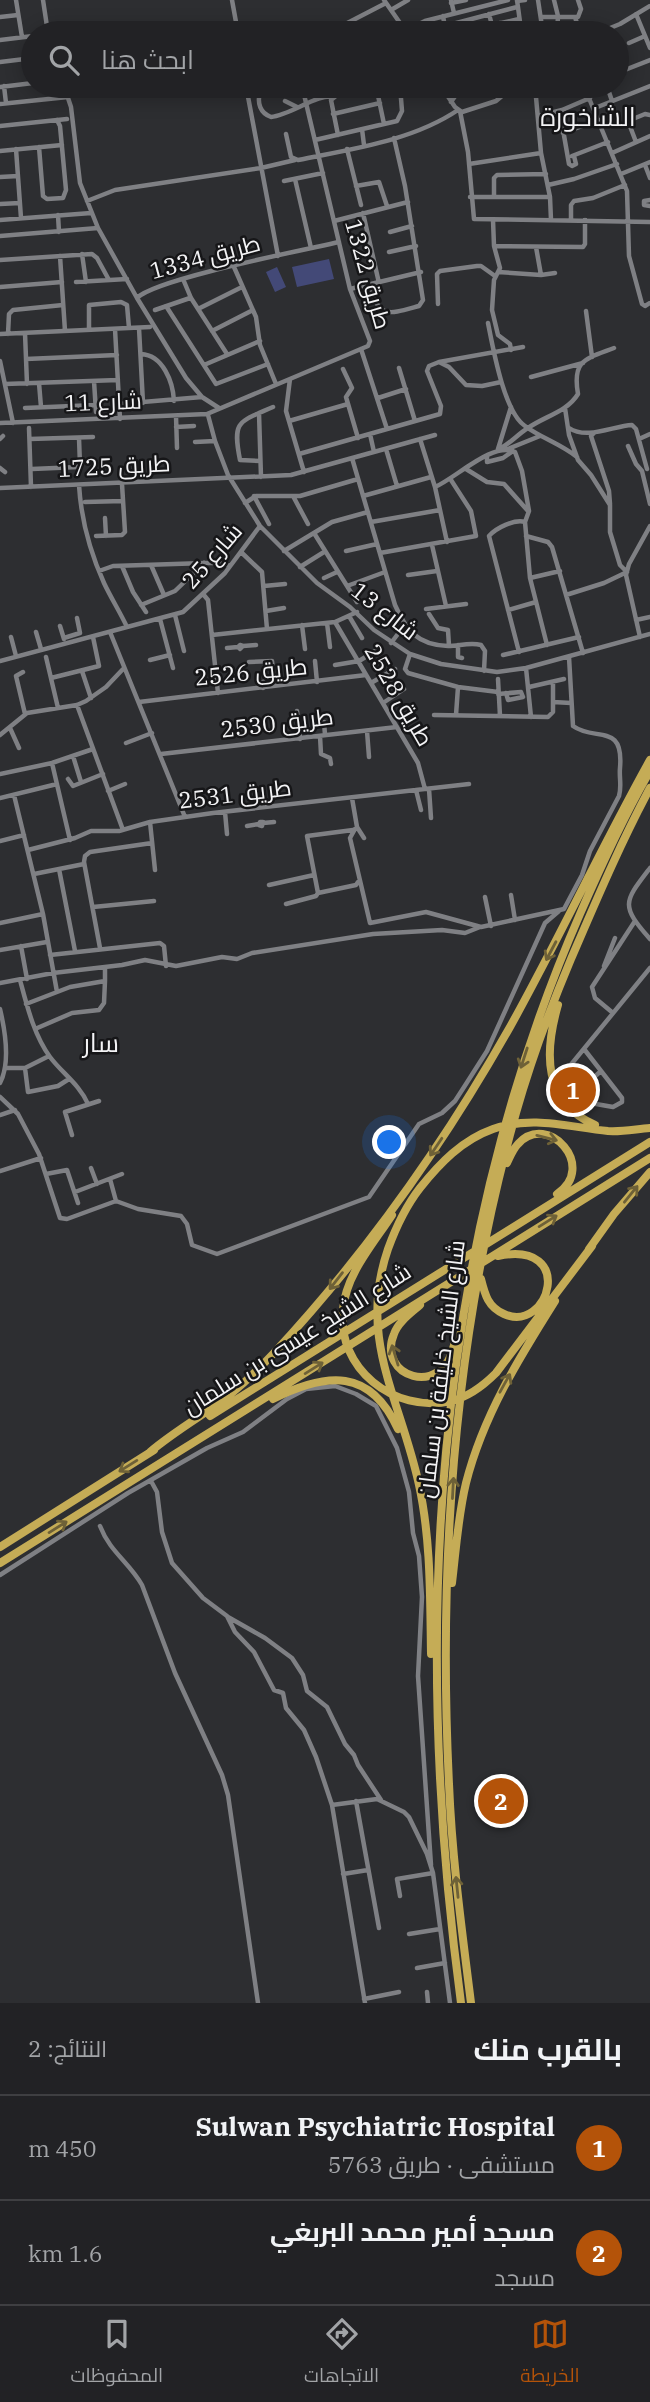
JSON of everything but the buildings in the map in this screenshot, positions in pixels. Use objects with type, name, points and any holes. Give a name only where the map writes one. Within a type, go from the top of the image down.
[{"type":"highway","points":[[650,760],[549,955],[496,1050],[354,1273],[343,1307],[344,1332],[347,1345],[359,1368],[376,1386],[400,1398],[426,1403],[451,1401],[476,1391],[496,1373],[614,1214],[650,1172]]},
{"type":"highway","name":"شارع الشيخ خليفة بن سلمان","points":[[461,2003],[444,1845],[436,1669],[438,1561],[448,1429],[462,1319],[498,1146],[541,1009],[597,874],[650,771]]},
{"type":"highway","name":"شارع الشيخ خليفة بن سلمان","points":[[471,2003],[463,1950],[449,1784],[446,1643],[454,1464],[463,1382],[488,1230],[517,1111],[548,1018],[571,960],[606,877],[650,788]]},
{"type":"highway","points":[[561,956],[598,860]]},
{"type":"highway","points":[[571,960],[554,1017],[550,1046],[552,1082],[570,1110],[584,1121],[598,1127],[625,1131]]},
{"type":"highway","points":[[439,1739],[434,1729],[428,1538],[416,1471],[392,1398],[378,1342],[377,1301],[384,1261],[402,1215],[428,1178],[457,1149],[491,1130],[523,1122],[552,1122],[607,1131],[650,1128]]},
{"type":"highway","points":[[501,1175],[519,1143],[537,1135],[556,1139],[568,1150],[572,1160],[572,1170],[563,1190],[526,1215],[516,1226]]},
{"type":"highway","name":"شارع الشيخ عيسى بن سلمان","points":[[0,1547],[650,1142]]},
{"type":"highway","name":"شارع الشيخ عيسى بن سلمان","points":[[0,1563],[650,1158]]},
{"type":"highway","points":[[150,1452],[217,1405],[252,1376],[274,1353],[330,1288],[421,1168]]},
{"type":"highway","points":[[446,1643],[460,1513],[477,1445],[500,1391],[592,1245]]},
{"type":"highway","points":[[480,1273],[489,1304],[495,1310],[511,1317],[529,1314],[546,1296],[548,1277],[545,1268],[534,1257],[515,1252],[491,1257]]},
{"type":"highway","points":[[432,1293],[398,1326],[393,1335],[391,1354],[401,1370],[410,1376],[418,1377],[436,1374],[443,1369],[454,1350],[462,1319]]},
{"type":"highway","points":[[230,1420],[311,1383],[329,1379],[348,1380],[366,1388],[385,1405],[416,1471]]},
{"type":"street","points":[[16,0],[21,32]]},
{"type":"street","points":[[43,0],[46,21]]},
{"type":"street","points":[[232,0],[235,21]]},
{"type":"street","points":[[391,10],[408,0]]},
{"type":"street","points":[[454,13],[451,2],[466,0]]},
{"type":"street","points":[[425,21],[508,0]]},
{"type":"street","points":[[466,21],[525,0]]},
{"type":"street","points":[[538,0],[541,21]]},
{"type":"street","points":[[554,0],[557,21]]},
{"type":"street","points":[[541,17],[575,18],[581,14],[578,0]]},
{"type":"street","points":[[349,21],[385,1],[398,21]]},
{"type":"street","points":[[510,21],[519,19],[517,3]]},
{"type":"street","points":[[622,21],[650,6]]},
{"type":"street","points":[[636,14],[650,48]]},
{"type":"street","points":[[0,17],[18,15]]},
{"type":"street","points":[[489,15],[491,21]]},
{"type":"street","points":[[443,16],[444,21]]},
{"type":"street","points":[[629,43],[645,36]]},
{"type":"street","points":[[0,40],[21,37]]},
{"type":"street","points":[[0,62],[21,59]]},
{"type":"street","points":[[629,69],[650,60]]},
{"type":"street","points":[[21,84],[2,86],[3,104],[59,98]]},
{"type":"street","points":[[629,94],[650,86]]},
{"type":"street","points":[[68,98],[79,180],[86,201],[136,298]]},
{"type":"street","points":[[249,98],[278,256]]},
{"type":"street","points":[[260,98],[259,105],[266,115],[284,115],[321,98]]},
{"type":"street","name":"طريق 1322","points":[[206,415],[362,349],[368,346],[370,341],[350,289],[305,98]]},
{"type":"street","points":[[334,98],[331,104],[338,135]]},
{"type":"street","points":[[379,98],[384,124]]},
{"type":"street","points":[[315,140],[397,121],[401,115],[400,98]]},
{"type":"street","points":[[449,98],[459,111],[469,164],[472,217],[479,220],[650,222]]},
{"type":"street","points":[[452,103],[453,98]]},
{"type":"street","points":[[86,201],[116,190],[261,168],[394,138],[410,134],[459,111],[499,98]]},
{"type":"street","points":[[537,98],[541,153],[550,197],[551,220]]},
{"type":"street","points":[[538,116],[590,98],[625,185],[630,263],[642,304],[645,306],[650,303]]},
{"type":"street","points":[[595,108],[620,98]]},
{"type":"street","points":[[285,100],[297,107]]},
{"type":"street","points":[[333,114],[380,103]]},
{"type":"street","points":[[452,103],[458,109],[468,110]]},
{"type":"street","points":[[636,142],[628,121],[650,115]]},
{"type":"street","points":[[0,126],[67,119]]},
{"type":"street","points":[[39,148],[43,196],[47,199],[60,199],[66,193],[60,124],[57,120]]},
{"type":"street","points":[[563,133],[599,120]]},
{"type":"street","points":[[570,131],[563,123],[561,126],[571,157],[608,142]]},
{"type":"street","points":[[362,129],[364,145]]},
{"type":"street","points":[[286,134],[291,156],[295,160]]},
{"type":"street","points":[[612,153],[650,136]]},
{"type":"street","points":[[371,285],[376,306],[384,312],[394,313],[416,307],[423,300],[421,272],[394,138]]},
{"type":"street","points":[[0,150],[62,145]]},
{"type":"street","points":[[16,149],[22,218]]},
{"type":"street","points":[[347,149],[361,205]]},
{"type":"street","points":[[469,164],[541,153]]},
{"type":"street","points":[[548,185],[574,179],[617,163]]},
{"type":"street","points":[[621,174],[647,164],[650,178]]},
{"type":"street","points":[[284,181],[323,173]]},
{"type":"street","points":[[494,197],[494,180],[497,175],[546,174]]},
{"type":"street","points":[[0,177],[18,176]]},
{"type":"street","points":[[295,179],[311,248]]},
{"type":"street","points":[[356,186],[379,182],[387,206]]},
{"type":"street","points":[[571,220],[571,205],[574,201],[596,198],[625,185]]},
{"type":"street","points":[[470,197],[550,197]]},
{"type":"street","points":[[334,221],[408,201]]},
{"type":"street","points":[[650,201],[644,202],[644,206],[650,206]]},
{"type":"street","points":[[0,204],[20,203]]},
{"type":"street","points":[[616,221],[628,211]]},
{"type":"street","points":[[0,220],[92,213]]},
{"type":"street","points":[[363,213],[379,282]]},
{"type":"street","points":[[58,215],[59,232]]},
{"type":"street","points":[[493,220],[494,246],[500,266],[492,310],[499,335],[510,344],[511,350]]},
{"type":"street","points":[[494,246],[584,247],[585,220]]},
{"type":"street","points":[[390,232],[412,226]]},
{"type":"street","points":[[0,236],[98,228]]},
{"type":"street","name":"طريق 1334","points":[[218,409],[202,397],[186,378],[136,298],[144,292],[183,279],[339,242]]},
{"type":"street","points":[[389,252],[416,246]]},
{"type":"street","points":[[536,247],[541,275]]},
{"type":"street","points":[[0,260],[90,253],[96,256],[109,280]]},
{"type":"street","points":[[82,254],[86,282]]},
{"type":"street","points":[[60,256],[65,331]]},
{"type":"street","points":[[438,304],[437,274],[440,271],[481,266],[497,274],[555,273]]},
{"type":"street","points":[[234,267],[253,310],[260,341],[276,384]]},
{"type":"street","points":[[350,289],[421,272]]},
{"type":"street","points":[[76,282],[127,279]]},
{"type":"street","points":[[183,279],[191,298],[228,354]]},
{"type":"street","points":[[0,287],[62,282]]},
{"type":"street","points":[[198,309],[242,287]]},
{"type":"street","name":"طريق 1334","points":[[155,310],[191,298]]},
{"type":"street","points":[[89,330],[89,305],[121,302],[127,305],[129,328]]},
{"type":"street","points":[[8,334],[9,314],[13,310],[63,306]]},
{"type":"street","name":"طريق 1334","points":[[166,306],[215,383],[219,385],[268,365]]},
{"type":"street","points":[[212,331],[253,310]]},
{"type":"street","points":[[586,311],[592,357]]},
{"type":"street","points":[[488,323],[501,382],[518,419],[577,458],[610,505]]},
{"type":"street","points":[[0,334],[149,327]]},
{"type":"street","points":[[139,328],[143,403]]},
{"type":"street","points":[[116,329],[120,419]]},
{"type":"street","points":[[25,333],[27,384]]},
{"type":"street","points":[[204,365],[260,341]]},
{"type":"street","points":[[299,454],[440,414],[441,406],[427,371],[429,366],[523,347]]},
{"type":"street","points":[[531,377],[583,362],[614,348]]},
{"type":"street","points":[[362,349],[387,429]]},
{"type":"street","points":[[141,354],[152,355],[156,359],[172,383],[174,401]]},
{"type":"street","points":[[26,359],[117,355]]},
{"type":"street","points":[[439,362],[449,367],[466,385],[482,386],[501,382]]},
{"type":"street","points":[[435,487],[451,480],[510,443],[528,428],[565,408],[578,394],[575,374],[583,362]]},
{"type":"street","points":[[0,364],[13,423]]},
{"type":"street","points":[[399,368],[415,421]]},
{"type":"street","points":[[343,369],[352,388],[346,395],[358,438]]},
{"type":"street","points":[[290,379],[286,406],[304,472]]},
{"type":"street","points":[[5,384],[118,380]]},
{"type":"street","points":[[25,408],[96,408],[94,381]]},
{"type":"street","points":[[39,383],[41,407]]},
{"type":"street","points":[[378,398],[406,389]]},
{"type":"street","points":[[119,404],[202,397]]},
{"type":"street","points":[[289,421],[348,404]]},
{"type":"street","points":[[497,450],[507,425],[511,405]]},
{"type":"street","points":[[260,461],[239,459],[239,425],[243,420],[273,407]]},
{"type":"street","points":[[565,408],[577,458]]},
{"type":"street","points":[[211,428],[212,416],[218,409]]},
{"type":"street","points":[[259,413],[261,477]]},
{"type":"street","name":"شارع 11","points":[[0,423],[206,415]]},
{"type":"street","name":"شارع 13","points":[[206,415],[214,439]]},
{"type":"street","name":"شارع 13","points":[[206,415],[229,478],[260,527],[317,583],[357,612],[391,643],[410,654],[441,664],[497,672],[526,668],[650,634]]},
{"type":"street","points":[[176,416],[177,448]]},
{"type":"street","points":[[568,428],[579,433],[630,425],[636,429],[646,469],[650,504]]},
{"type":"street","points":[[176,427],[194,426]]},
{"type":"street","points":[[29,428],[32,487]]},
{"type":"street","points":[[595,432],[591,436],[608,491],[610,532],[620,565],[626,572],[640,637]]},
{"type":"street","points":[[370,434],[374,452]]},
{"type":"street","points":[[229,478],[304,472],[435,435]]},
{"type":"street","points":[[639,439],[650,435]]},
{"type":"street","points":[[487,456],[487,463],[503,458],[510,450],[540,436]]},
{"type":"street","points":[[32,471],[79,466],[79,438]]},
{"type":"street","points":[[30,439],[93,438]]},
{"type":"street","points":[[195,442],[214,439]]},
{"type":"street","points":[[420,439],[435,487],[447,542]]},
{"type":"street","points":[[628,446],[636,464],[646,469]]},
{"type":"street","points":[[386,449],[397,486]]},
{"type":"street","points":[[497,450],[515,452],[522,471],[529,511],[524,522],[530,578],[547,645]]},
{"type":"street","points":[[352,458],[385,572],[404,626],[428,642],[449,646],[476,643],[483,646],[484,671]]},
{"type":"street","points":[[465,469],[487,481],[504,484],[529,511]]},
{"type":"street","points":[[363,496],[431,477]]},
{"type":"street","name":"طريق 1725","points":[[0,488],[229,478]]},
{"type":"street","points":[[245,503],[254,496],[303,495],[358,479]]},
{"type":"street","points":[[380,553],[474,537],[476,534],[471,511],[451,480]]},
{"type":"street","points":[[96,536],[122,535],[125,532],[122,484]]},
{"type":"street","points":[[79,485],[81,511],[99,571],[127,628]]},
{"type":"street","points":[[254,496],[269,524]]},
{"type":"street","points":[[293,496],[308,524]]},
{"type":"street","points":[[85,502],[123,500]]},
{"type":"street","points":[[371,522],[440,510]]},
{"type":"street","points":[[284,551],[332,523],[368,512]]},
{"type":"street","points":[[105,518],[106,536]]},
{"type":"street","points":[[519,652],[489,536],[500,527],[518,520],[524,522]]},
{"type":"street","points":[[566,595],[604,583],[626,572],[650,526]]},
{"type":"street","name":"شارع 25","points":[[0,661],[65,641],[93,637],[175,615],[187,609],[230,566],[260,527]]},
{"type":"street","points":[[314,533],[357,602]]},
{"type":"street","points":[[526,536],[550,544],[583,653]]},
{"type":"street","points":[[346,551],[377,544]]},
{"type":"street","points":[[432,545],[446,606]]},
{"type":"street","points":[[241,552],[262,572],[267,629]]},
{"type":"street","points":[[300,567],[324,552]]},
{"type":"street","points":[[99,571],[122,566],[205,563],[230,566]]},
{"type":"street","points":[[141,605],[181,587],[205,563]]},
{"type":"street","points":[[151,565],[164,595]]},
{"type":"street","points":[[122,566],[133,592],[146,612]]},
{"type":"street","points":[[408,575],[437,571]]},
{"type":"street","points":[[530,578],[560,571]]},
{"type":"street","points":[[324,578],[337,572]]},
{"type":"street","points":[[346,586],[385,572]]},
{"type":"street","points":[[264,586],[285,584]]},
{"type":"street","points":[[203,594],[207,599],[218,693]]},
{"type":"street","points":[[508,610],[536,602]]},
{"type":"street","points":[[449,646],[448,630],[438,628],[428,612],[446,606],[466,604]]},
{"type":"street","points":[[266,611],[284,608]]},
{"type":"street","points":[[212,635],[335,622],[357,612]]},
{"type":"street","points":[[175,615],[184,651]]},
{"type":"street","points":[[349,616],[362,638]]},
{"type":"street","points":[[636,620],[650,617]]},
{"type":"street","points":[[60,626],[65,641],[80,633],[77,618]]},
{"type":"street","points":[[160,619],[173,668]]},
{"type":"street","name":"طريق 2528","points":[[335,622],[418,763],[427,789],[431,818]]},
{"type":"street","points":[[327,623],[330,647]]},
{"type":"street","points":[[302,625],[305,649]]},
{"type":"street","points":[[391,643],[404,626]]},
{"type":"street","points":[[36,632],[41,649]]},
{"type":"street","points":[[110,632],[185,817]]},
{"type":"street","points":[[239,632],[240,646]]},
{"type":"street","points":[[11,636],[16,656]]},
{"type":"street","points":[[51,678],[100,664],[93,637]]},
{"type":"street","points":[[503,655],[579,637]]},
{"type":"street","points":[[227,648],[256,645]]},
{"type":"street","points":[[458,645],[458,657],[462,658]]},
{"type":"street","points":[[335,664],[359,661],[380,648]]},
{"type":"street","points":[[410,654],[405,670],[408,673],[458,687],[498,693],[522,693],[522,685]]},
{"type":"street","points":[[150,660],[170,655]]},
{"type":"street","points":[[46,657],[58,708]]},
{"type":"street","points":[[0,1097],[15,1110],[41,1158],[58,1217],[67,1219],[116,1201],[138,1209],[172,1213],[183,1217],[192,1245],[212,1253],[222,1253],[369,1196],[419,1124],[442,1113],[455,1101],[487,1051],[545,923],[567,906],[590,850],[621,788],[621,756],[613,740],[604,734],[576,729],[572,722],[569,657]]},
{"type":"street","points":[[249,662],[272,661],[274,678],[263,682],[263,688]]},
{"type":"street","points":[[315,661],[317,682]]},
{"type":"street","points":[[0,735],[25,714],[77,705],[91,698],[124,668]]},
{"type":"street","points":[[526,668],[531,717]]},
{"type":"street","points":[[371,683],[395,669]]},
{"type":"street","points":[[23,671],[16,676],[25,714]]},
{"type":"street","points":[[82,671],[91,698]]},
{"type":"street","name":"طريق 2526","points":[[139,702],[366,675]]},
{"type":"street","points":[[498,679],[500,716]]},
{"type":"street","points":[[529,687],[564,679]]},
{"type":"street","points":[[434,715],[550,716],[553,712],[553,682]]},
{"type":"street","points":[[456,715],[458,687]]},
{"type":"street","points":[[383,703],[404,689]]},
{"type":"street","points":[[553,702],[571,702]]},
{"type":"street","points":[[77,705],[123,830]]},
{"type":"street","points":[[297,711],[300,738]]},
{"type":"street","points":[[324,722],[321,754],[330,758],[331,764]]},
{"type":"street","name":"طريق 2530","points":[[160,754],[397,727]]},
{"type":"street","points":[[10,728],[19,748]]},
{"type":"street","points":[[367,731],[369,757]]},
{"type":"street","points":[[126,743],[152,733]]},
{"type":"street","points":[[0,774],[52,763],[93,749]]},
{"type":"street","points":[[73,756],[81,782]]},
{"type":"street","points":[[52,763],[70,840]]},
{"type":"street","points":[[68,779],[72,786],[103,774]]},
{"type":"street","points":[[0,798],[57,784]]},
{"type":"street","points":[[108,791],[125,784]]},
{"type":"street","name":"طريق 2531","points":[[28,850],[70,840],[91,831],[123,830],[150,822],[469,784]]},
{"type":"street","points":[[416,790],[421,810]]},
{"type":"street","points":[[14,795],[43,914],[57,992]]},
{"type":"street","points":[[352,798],[356,828],[364,838]]},
{"type":"street","points":[[260,808],[261,823]]},
{"type":"street","points":[[225,812],[227,834]]},
{"type":"street","points":[[150,822],[155,870]]},
{"type":"street","points":[[247,825],[274,822]]},
{"type":"street","points":[[318,893],[307,835],[356,828]]},
{"type":"street","points":[[356,828],[349,838],[370,923],[426,912],[481,927]]},
{"type":"street","points":[[0,841],[24,835]]},
{"type":"street","points":[[100,948],[84,858],[88,853],[152,842]]},
{"type":"street","points":[[34,874],[84,864]]},
{"type":"street","points":[[649,937],[629,912],[629,900],[650,868]]},
{"type":"street","points":[[59,869],[75,951]]},
{"type":"street","points":[[269,885],[314,875]]},
{"type":"street","points":[[286,904],[316,896],[318,893],[356,885],[359,881]]},
{"type":"street","points":[[511,895],[516,920]]},
{"type":"street","points":[[485,897],[491,926]]},
{"type":"street","points":[[93,907],[154,901]]},
{"type":"street","points":[[0,983],[151,960],[166,965],[222,957],[237,959],[250,953],[373,934],[442,930],[466,933],[481,927],[559,911]]},
{"type":"street","points":[[0,923],[43,914]]},
{"type":"street","points":[[613,1013],[595,998],[592,991],[603,969],[635,921]]},
{"type":"street","points":[[603,969],[615,938]]},
{"type":"street","points":[[0,950],[48,942]]},
{"type":"street","points":[[50,955],[160,943],[164,946],[166,965]]},
{"type":"street","points":[[21,946],[27,979]]},
{"type":"street","points":[[35,1029],[72,1013],[99,1010],[104,1003],[105,967]]},
{"type":"street","points":[[560,1078],[650,968]]},
{"type":"street","points":[[20,980],[35,1029],[49,1056],[82,1093],[88,1104]]},
{"type":"street","points":[[26,1004],[82,984],[105,981]]},
{"type":"street","points":[[0,1009],[5,1068],[0,1083]]},
{"type":"street","points":[[567,1069],[596,1104],[613,1107],[622,1102],[622,1098],[584,1049]]},
{"type":"street","points":[[5,1068],[25,1068],[49,1056]]},
{"type":"street","points":[[25,1068],[28,1092],[58,1086],[69,1079]]},
{"type":"street","points":[[582,1088],[601,1071]]},
{"type":"street","points":[[72,1135],[65,1111],[99,1101]]},
{"type":"street","points":[[0,1115],[15,1110]]},
{"type":"street","points":[[0,1171],[41,1158]]},
{"type":"street","points":[[92,1168],[97,1184]]},
{"type":"street","points":[[46,1174],[67,1170],[78,1203]]},
{"type":"street","points":[[75,1192],[122,1174]]},
{"type":"street","points":[[110,1179],[116,1201]]},
{"type":"street","points":[[0,1574],[128,1493],[207,1448],[243,1432],[276,1406],[306,1389],[335,1386],[376,1406],[397,1448],[409,1492],[420,1566],[422,1597],[418,1681],[431,1865],[450,2003]]},
{"type":"street","points":[[151,1481],[157,1493],[162,1532],[172,1563],[203,1598],[292,1658],[303,1675],[307,1691],[327,1707],[345,1744],[381,1800],[409,1817],[431,1865]]},
{"type":"street","points":[[100,1526],[112,1551],[134,1571],[142,1585],[175,1673],[222,1775],[228,1795],[258,2003]]},
{"type":"street","points":[[227,1616],[235,1632],[254,1652],[274,1690],[283,1693],[289,1715],[303,1730],[332,1805],[365,2001],[398,1993]]},
{"type":"street","points":[[332,1805],[381,1800]]},
{"type":"street","points":[[356,1801],[379,1928]]},
{"type":"street","points":[[343,1874],[368,1870]]},
{"type":"street","points":[[400,1896],[397,1879],[433,1873]]},
{"type":"street","points":[[409,1934],[440,1929]]},
{"type":"street","points":[[417,1968],[445,1963]]},
{"type":"street","points":[[427,1992],[428,2003]]},
{"type":"shaded area","points":[[329,259],[334,279],[297,287],[292,267]]},
{"type":"shaded area","points":[[277,267],[286,287],[275,292],[266,272]]},
{"type":"place","name":"Sulwan Psychiatric Hospital","points":[[573,1090]]},
{"type":"place","name":"مسجد أمير محمد البربغي","points":[[501,1801]]},
{"type":"district","name":"الشاخورة","points":[[588,117]]},
{"type":"district","name":"سار","points":[[101,1043]]}]
